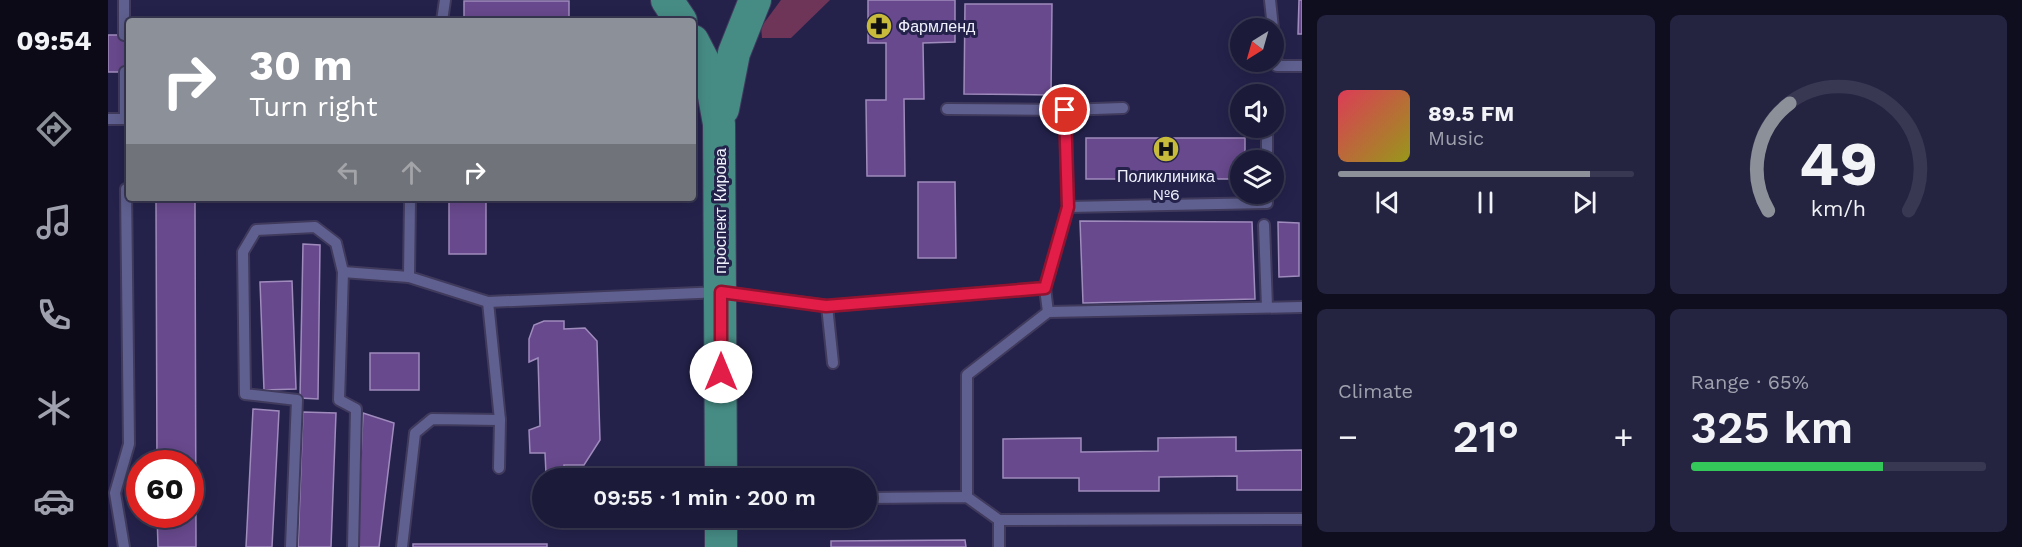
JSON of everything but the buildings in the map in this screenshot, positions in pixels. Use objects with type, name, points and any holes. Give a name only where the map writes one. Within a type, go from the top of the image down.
[{"type":"main road","points":[[667,0],[679,18]]},
{"type":"main road","points":[[719,124],[734,53],[755,0]]},
{"type":"main road","points":[[696,46],[710,74],[719,124]]},
{"type":"main road","name":"проспект Кирова","points":[[719,124],[721,468]]},
{"type":"main road","points":[[721,528],[721,547]]},
{"type":"lane","points":[[124,0],[124,35]]},
{"type":"lane","points":[[442,18],[444,0]]},
{"type":"lane","points":[[1270,0],[1272,18]]},
{"type":"lane","points":[[1284,66],[1302,66]]},
{"type":"lane","points":[[125,72],[126,96]]},
{"type":"lane","points":[[946,109],[1122,108]]},
{"type":"lane","points":[[1048,312],[1045,288],[1068,207],[1065,110]]},
{"type":"lane","points":[[108,119],[126,119]]},
{"type":"lane","points":[[123,547],[111,492],[129,444],[126,201]]},
{"type":"lane","points":[[409,277],[410,201]]},
{"type":"lane","points":[[1068,207],[1230,203]]},
{"type":"lane","points":[[1264,225],[1267,307]]},
{"type":"lane","points":[[291,547],[297,400],[245,394],[243,252],[256,230],[315,227],[336,243],[343,272],[339,400],[356,409],[352,547]]},
{"type":"lane","points":[[343,272],[409,277],[488,302],[721,292],[826,306],[1045,288]]},
{"type":"lane","points":[[488,302],[500,420],[499,468]]},
{"type":"lane","points":[[826,306],[833,363]]},
{"type":"lane","points":[[968,497],[967,375],[1048,312],[1302,307]]},
{"type":"lane","points":[[402,547],[415,433],[432,419],[500,420]]},
{"type":"lane","points":[[877,498],[968,497],[999,520],[1302,519]]},
{"type":"lane","points":[[999,520],[999,547]]},
{"type":"shaded area","points":[[781,0],[830,0],[791,38],[762,38],[761,27]]},
{"type":"place","name":"Фармленд","points":[[879,26]]},
{"type":"place","name":"Поликлиника №6","points":[[1166,149]]},
{"type":"route","points":[[721,372],[721,292],[826,306],[1045,288],[1068,207],[1065,110]]}]
